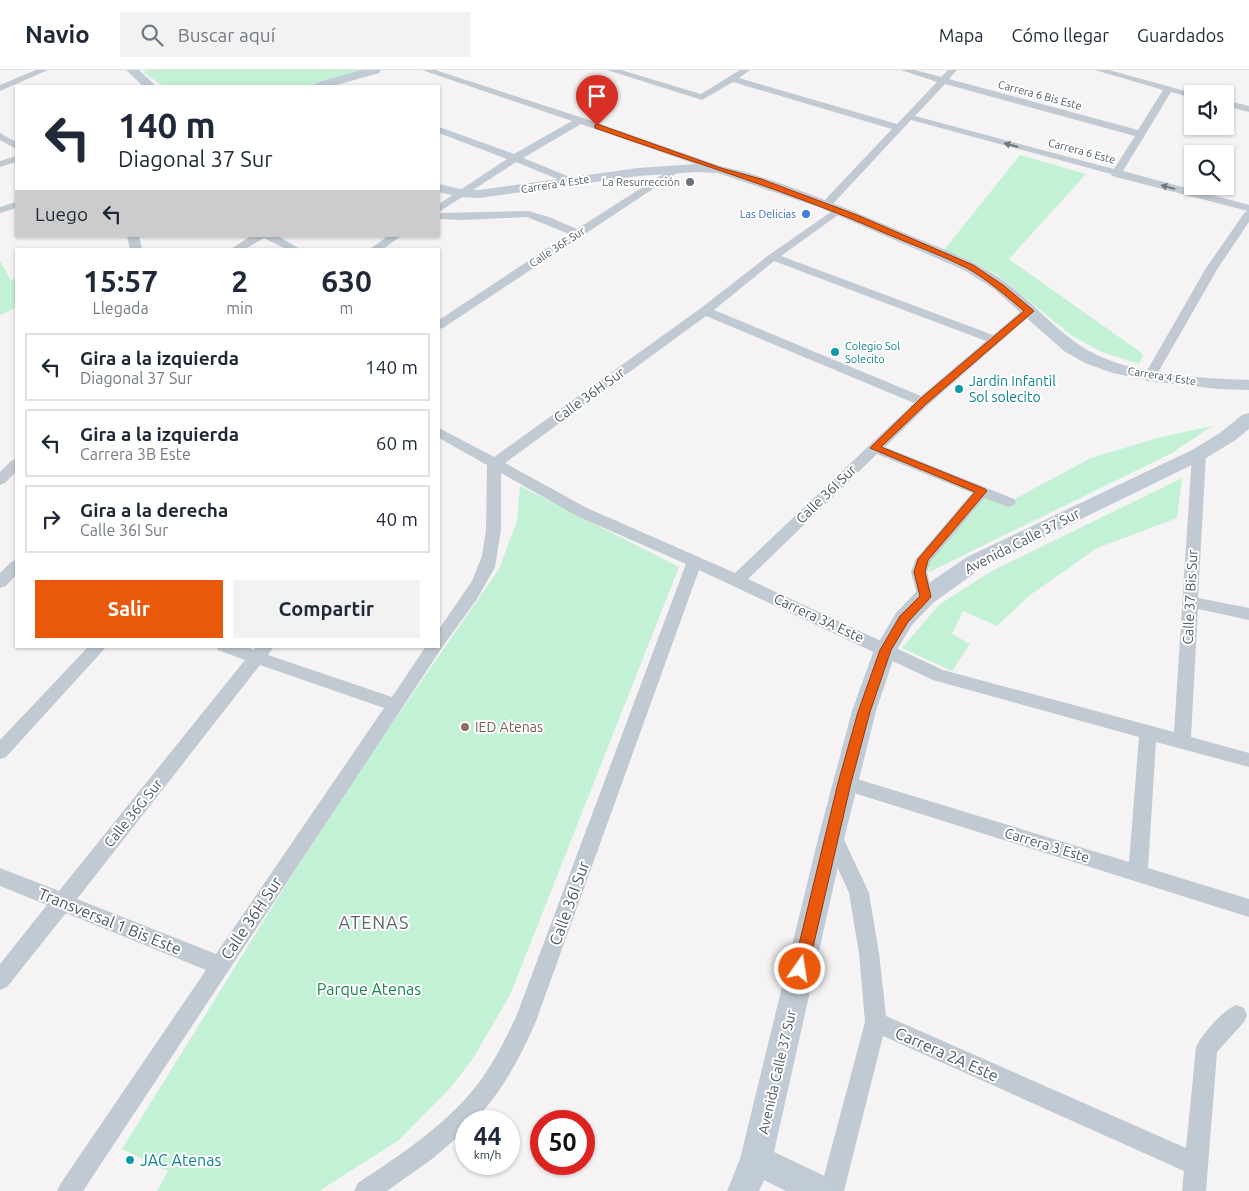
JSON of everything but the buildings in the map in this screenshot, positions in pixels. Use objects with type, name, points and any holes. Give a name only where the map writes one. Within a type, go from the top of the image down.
[{"type":"street","points":[[0,88],[44,70]]},
{"type":"street","points":[[132,70],[149,85]]},
{"type":"street","points":[[323,85],[375,70]]},
{"type":"street","points":[[426,70],[580,120],[719,169]]},
{"type":"street","points":[[611,70],[702,97],[746,70]]},
{"type":"street","name":"Carrera 6 Bis Este","points":[[905,70],[1140,134]]},
{"type":"street","name":"Calle 36H Sur","points":[[494,464],[705,311],[832,207],[899,128],[953,70]]},
{"type":"street","points":[[1099,70],[1121,72],[1184,92]]},
{"type":"street","points":[[732,79],[899,128]]},
{"type":"street","points":[[1116,174],[1168,88]]},
{"type":"street","points":[[1234,105],[1249,109]]},
{"type":"street","name":"Carrera 6 Este","points":[[909,117],[1116,174],[1249,208]]},
{"type":"street","points":[[440,208],[460,193],[515,158],[580,120]]},
{"type":"street","points":[[440,130],[572,181]]},
{"type":"street","points":[[0,164],[15,159]]},
{"type":"street","name":"Carrera 4 Este","points":[[440,188],[460,193],[494,193],[572,181],[676,169],[719,169],[748,177],[832,207],[970,267],[1000,286],[1064,342],[1080,353],[1119,369],[1150,376],[1218,384],[1249,385]]},
{"type":"street","name":"Calle 36F Sur","points":[[441,321],[676,169]]},
{"type":"street","points":[[0,210],[15,205]]},
{"type":"street","points":[[440,216],[528,214],[545,218],[578,234]]},
{"type":"street","points":[[1150,376],[1212,268],[1249,214]]},
{"type":"street","points":[[238,248],[258,237]]},
{"type":"street","points":[[271,237],[293,248]]},
{"type":"street","points":[[378,248],[394,237]]},
{"type":"street","points":[[773,257],[994,340]]},
{"type":"street","points":[[705,311],[923,402]]},
{"type":"street","name":"Calle 36I Sur","points":[[736,580],[923,402],[1030,311]]},
{"type":"street","name":"Avenida Calle 37 Sur","points":[[743,1191],[756,1161],[844,783],[864,712],[886,650],[904,619],[926,597],[975,562],[1198,454],[1227,437],[1249,419]]},
{"type":"street","name":"Carrera 3A Este","points":[[440,433],[582,512],[736,580],[939,675],[1249,760]]},
{"type":"street","points":[[874,448],[1009,502]]},
{"type":"street","name":"Calle 37 Bis Sur","points":[[1182,741],[1198,454]]},
{"type":"street","points":[[440,640],[487,567],[491,549],[494,464]]},
{"type":"street","points":[[0,480],[15,465]]},
{"type":"street","points":[[926,597],[919,572],[924,559],[982,491]]},
{"type":"street","name":"Calle 36I Sur","points":[[366,1191],[432,1146],[455,1125],[502,1066],[525,1021],[694,562]]},
{"type":"street","points":[[1190,602],[1249,614]]},
{"type":"street","points":[[0,752],[96,648]]},
{"type":"street","points":[[237,648],[262,652],[395,705]]},
{"type":"street","name":"Calle 36H Sur","points":[[69,1191],[434,648]]},
{"type":"street","name":"Calle 36G Sur","points":[[0,980],[262,652]]},
{"type":"street","points":[[1138,874],[1148,732]]},
{"type":"street","name":"Carrera 3 Este","points":[[844,783],[1249,908]]},
{"type":"street","points":[[832,835],[859,892],[869,953],[876,1022],[832,1191]]},
{"type":"street","name":"Transversal 1 Bis Este","points":[[0,876],[62,903],[219,965]]},
{"type":"street","points":[[1194,1191],[1207,1047],[1236,1015]]},
{"type":"street","name":"Carrera 2A Este","points":[[876,1022],[1196,1165]]},
{"type":"street","points":[[756,1161],[775,1168],[819,1191]]},
{"type":"green space","points":[[148,70],[364,70],[312,85],[162,85],[143,72]]},
{"type":"green space","points":[[1020,155],[1086,174],[1009,259],[1143,354],[1139,364],[1102,352],[1072,336],[999,276],[969,260],[944,250]]},
{"type":"green space","points":[[0,261],[11,280],[15,278],[15,308],[0,315]]},
{"type":"green space","points":[[1212,426],[1172,453],[929,572],[930,561],[986,495],[1009,502],[1091,458],[1161,437]]},
{"type":"green space","points":[[1182,478],[1177,518],[1097,548],[1030,595],[997,626],[963,611],[952,634],[970,644],[952,671],[902,648],[940,604],[990,572]]},
{"type":"green space","name":"Parque Atenas","points":[[520,486],[679,567],[510,995],[472,1060],[451,1087],[399,1140],[319,1191],[157,1191],[168,1171],[122,1149],[291,877],[373,751],[499,569],[517,521]]},
{"type":"place","name":"La Resurrección","points":[[690,182]]},
{"type":"place","name":"Las Delicias","points":[[806,214]]},
{"type":"place","name":"Colegio Sol Solecito","points":[[835,352]]},
{"type":"place","name":"Jardin Infantil Sol solecito","points":[[959,389]]},
{"type":"place","name":"IED Atenas","points":[[465,727]]},
{"type":"place","name":"JAC Atenas","points":[[130,1160]]},
{"type":"district","name":"ATENAS","points":[[374,922]]},
{"type":"route","points":[[597,126],[826,205],[923,246],[982,274],[1030,311],[923,402],[874,448],[982,491],[924,559],[919,572],[926,597],[904,619],[886,650],[864,712],[844,783],[800,969]]}]
